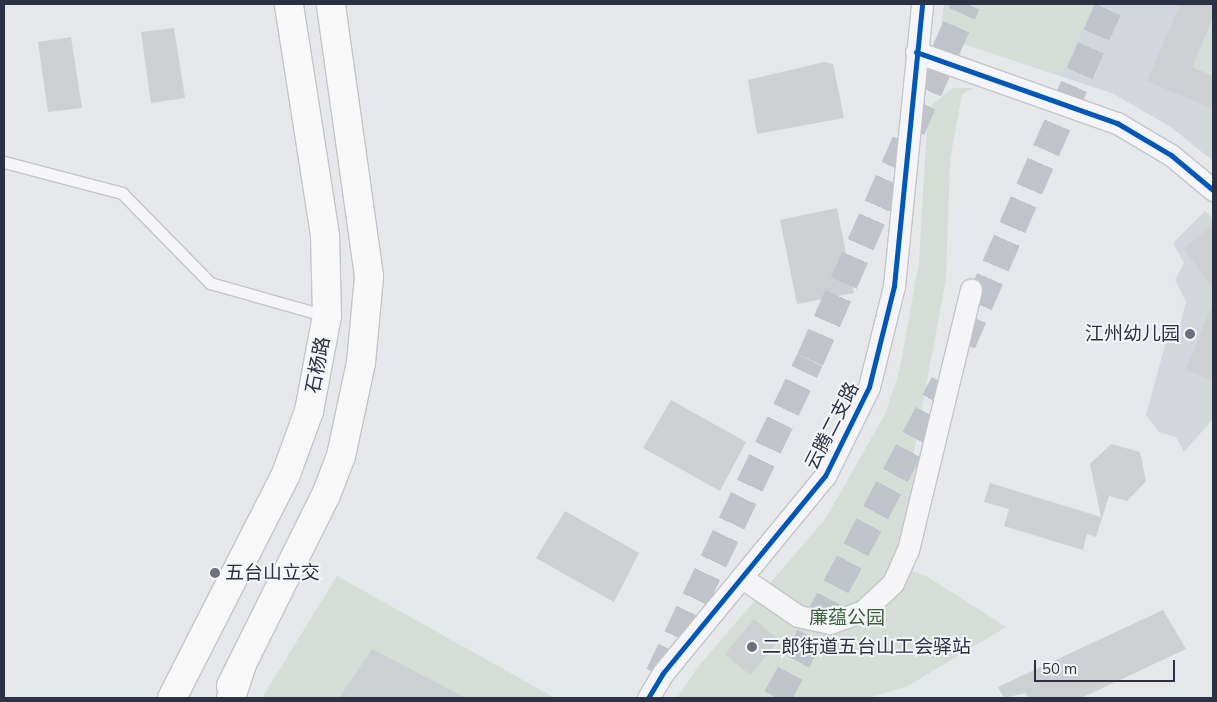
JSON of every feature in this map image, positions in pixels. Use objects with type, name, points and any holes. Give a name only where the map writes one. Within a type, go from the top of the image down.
[{"type":"main road","name":"石杨路","points":[[172,698],[286,474],[309,411],[327,316],[325,235],[289,4]]},
{"type":"main road","points":[[225,698],[310,530],[341,456],[367,317],[365,233],[331,4]]},
{"type":"main road","points":[[231,698],[242,665]]},
{"type":"street","name":"云腾二支路","points":[[648,698],[663,673],[744,579],[825,476],[856,418],[880,356],[894,286],[922,4]]},
{"type":"street","points":[[916,52],[1117,123],[1171,155],[1213,190]]},
{"type":"street","points":[[744,579],[789,612],[830,623],[864,611],[894,583],[908,550],[971,289]]},
{"type":"lane","points":[[4,162],[122,193],[210,283],[327,316]]},
{"type":"shaded area","points":[[944,4],[1213,4],[1213,161],[1171,127],[1112,93],[957,42],[942,23]]},
{"type":"shaded area","name":"江州幼儿园","points":[[1205,211],[1213,219],[1213,419],[1184,452],[1176,437],[1159,432],[1146,415],[1170,327],[1179,328],[1186,302],[1175,280],[1184,263],[1173,243]]},
{"type":"green space","points":[[944,4],[1094,4],[1062,75],[957,42],[942,23]]},
{"type":"green space","points":[[1213,17],[1213,76],[1193,67]]},
{"type":"green space","name":"廉蕴公园","points":[[953,88],[974,88],[962,94],[950,160],[946,279],[912,462],[939,472],[912,571],[928,577],[1006,627],[908,686],[869,698],[677,698],[697,668],[826,518],[885,414],[899,373],[919,262],[928,108]]},
{"type":"green space","points":[[337,576],[555,698],[262,698]]},
{"type":"building","points":[[1180,4],[1213,4],[1213,17],[1192,67],[1213,76],[1213,109],[1147,81]]},
{"type":"building","points":[[174,28],[185,98],[151,103],[141,32]]},
{"type":"building","points":[[71,37],[82,108],[48,112],[38,42]]},
{"type":"building","points":[[824,62],[833,64],[844,118],[757,134],[748,80]]},
{"type":"building","points":[[837,208],[854,293],[797,304],[780,220]]},
{"type":"building","points":[[1213,225],[1213,287],[1183,249]]},
{"type":"building","points":[[1213,303],[1213,381],[1186,370]]},
{"type":"building","points":[[671,400],[746,442],[720,491],[643,448]]},
{"type":"building","points":[[1111,444],[1140,452],[1146,481],[1127,501],[1109,496],[1096,537],[1087,534],[1083,550],[1004,526],[1009,509],[984,502],[990,483],[1101,517],[1090,464]]},
{"type":"building","points":[[565,511],[639,553],[614,602],[536,558]]},
{"type":"building","points":[[1163,610],[1186,649],[1081,698],[1028,698],[1026,693],[1004,698],[998,687]]},
{"type":"building","name":"二郎街道五台山工会驿站","points":[[754,619],[779,640],[750,675],[725,654]]},
{"type":"building","points":[[372,649],[466,698],[339,698]]},
{"type":"tunnel","points":[[659,675],[810,360],[966,4]]},
{"type":"tunnel","points":[[962,343],[1110,4]]},
{"type":"tunnel","points":[[777,698],[944,384]]},
{"type":"cycle path","points":[[648,698],[663,673],[825,476],[869,387],[894,286],[922,4]]},
{"type":"cycle path","points":[[916,52],[1117,123],[1171,155],[1213,190]]},
{"type":"place","name":"江州幼儿园","points":[[1190,334]]},
{"type":"place","name":"五台山立交","points":[[215,573]]},
{"type":"place","name":"二郎街道五台山工会驿站","points":[[752,647]]}]
